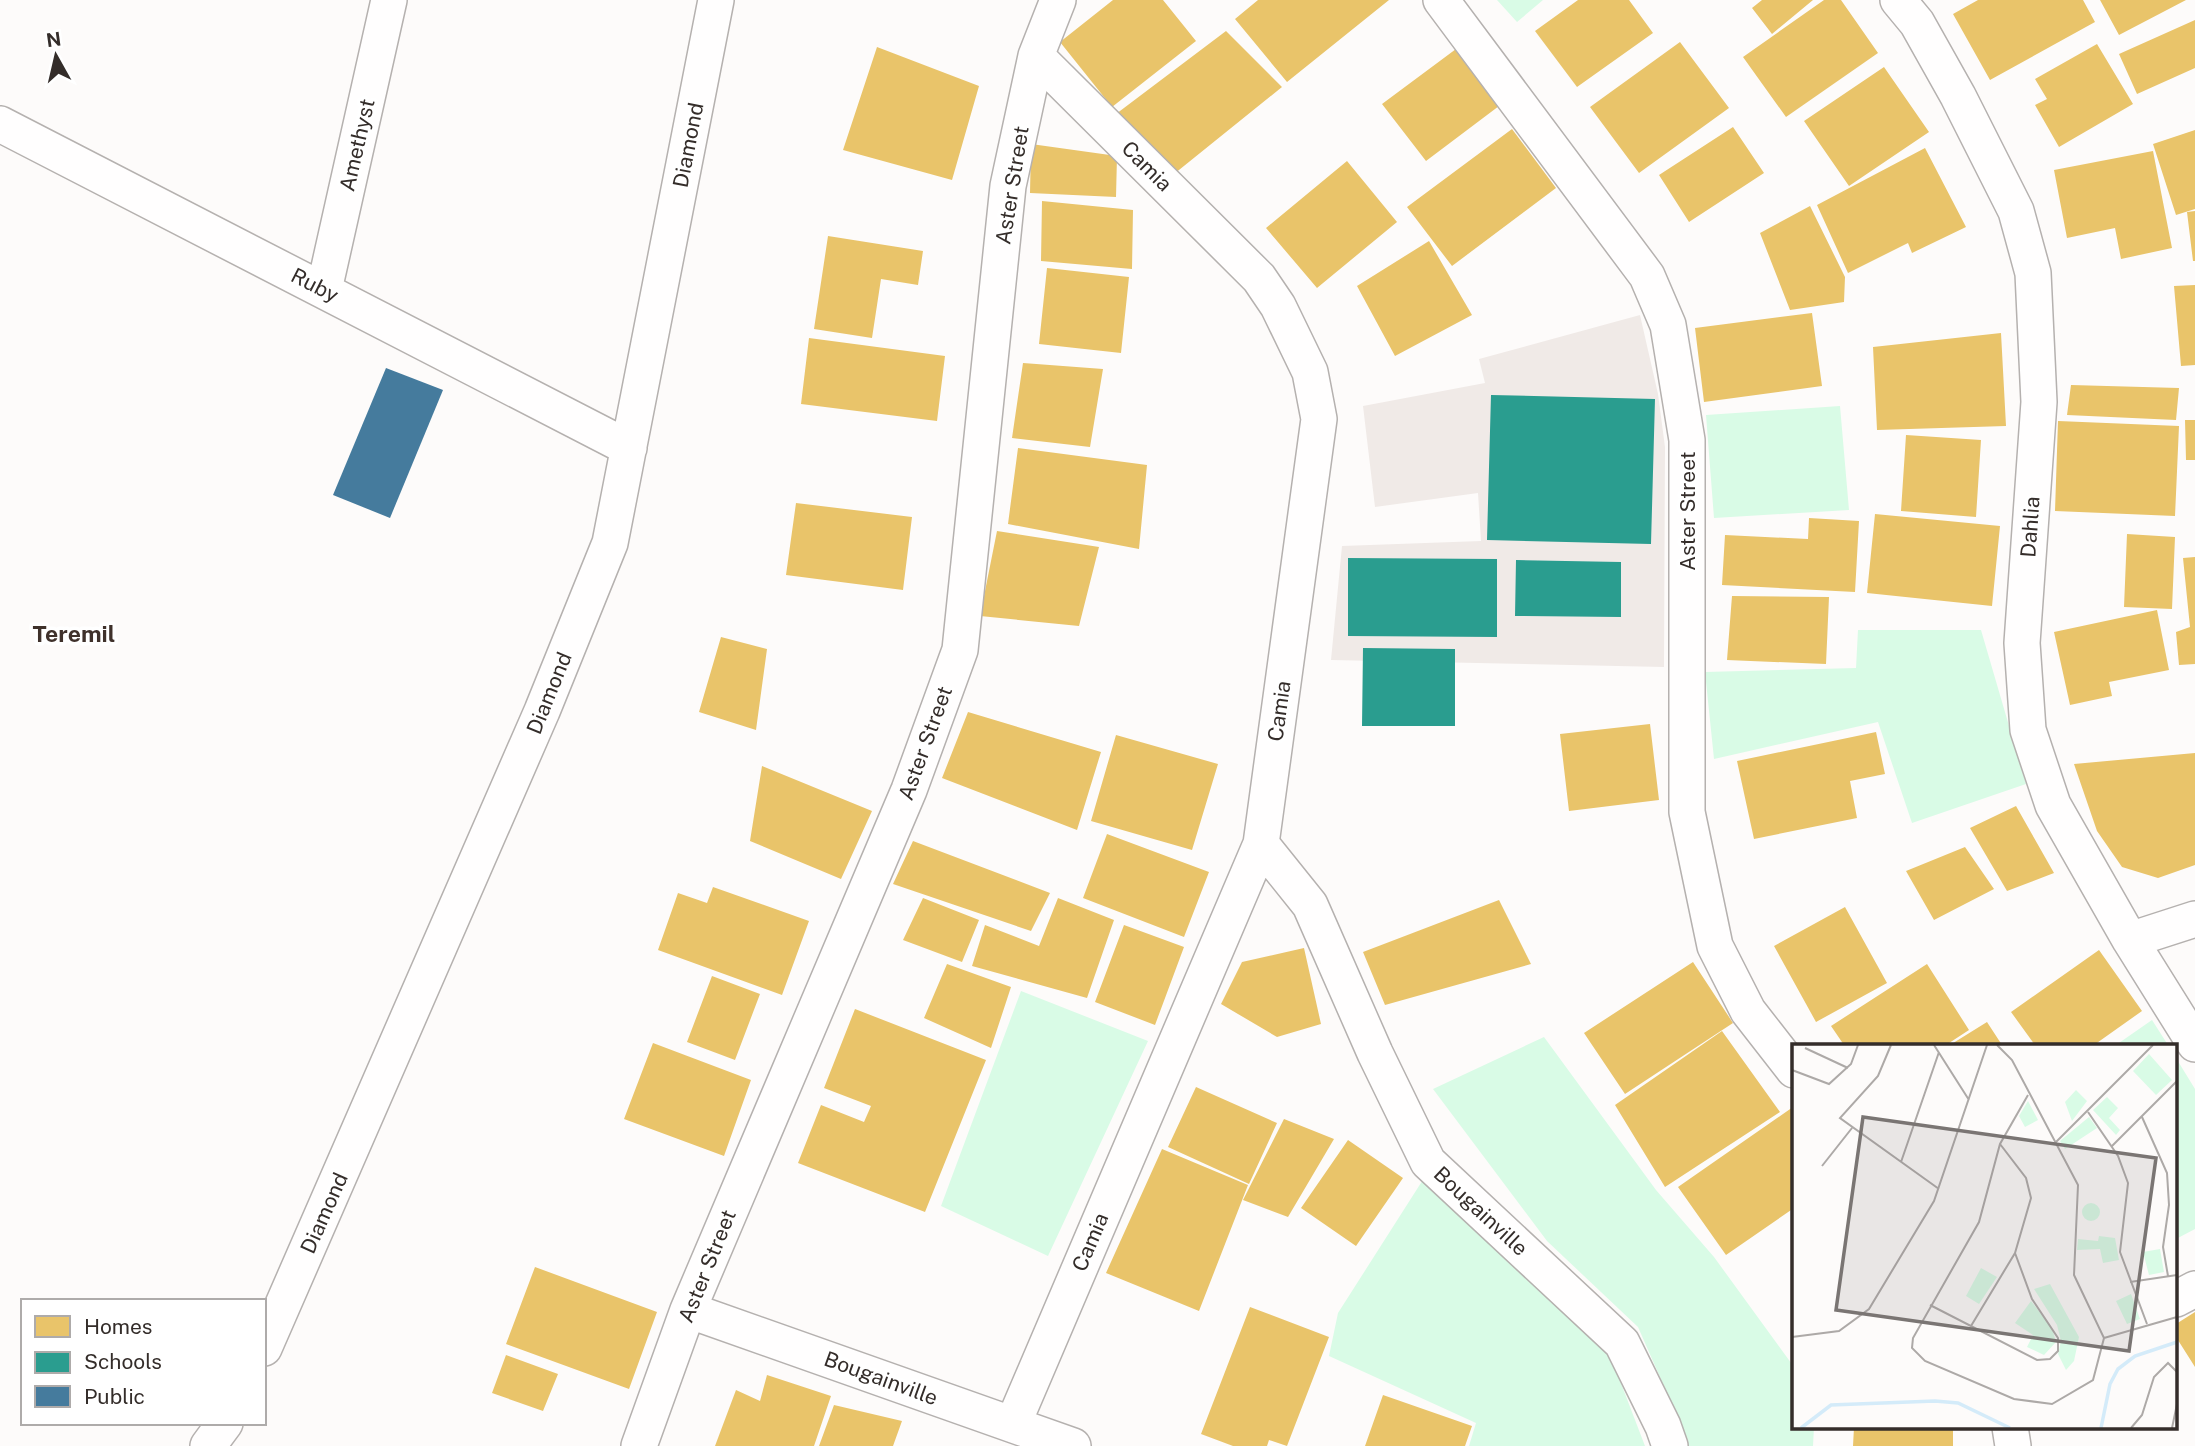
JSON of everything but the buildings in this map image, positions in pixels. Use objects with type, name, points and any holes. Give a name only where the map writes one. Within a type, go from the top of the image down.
[{"type":"street","name":"Amethyst","points":[[324,290],[389,0]]},
{"type":"street","name":"Diamond","points":[[266,1344],[553,685],[610,543],[716,0]]},
{"type":"street","name":"Aster Street","points":[[639,1446],[688,1310],[909,790],[960,650],[1008,186],[1036,56],[1058,0]]},
{"type":"street","name":"Aster Street","points":[[1441,0],[1647,276],[1668,325],[1687,440],[1687,812],[1715,946],[1748,1011],[1792,1067]]},
{"type":"street","name":"Dahlia","points":[[1898,0],[1917,23],[1958,96],[2016,211],[2033,273],[2039,402],[2022,643],[2028,730],[2053,805],[2130,940],[2195,1044]]},
{"type":"street","name":"Camia","points":[[1013,1424],[1261,844],[1319,419],[1310,372],[1278,306],[1259,278],[1036,56]]},
{"type":"street","name":"Ruby","points":[[0,124],[629,448]]},
{"type":"street","name":"Bougainville","points":[[1261,844],[1310,905],[1375,1053],[1429,1162],[1622,1343],[1663,1426],[1670,1446]]},
{"type":"street","points":[[2130,940],[2195,919]]},
{"type":"street","points":[[2178,1298],[2195,1289]]},
{"type":"street","name":"Bougainville","points":[[688,1310],[1073,1446]]},
{"type":"street","points":[[208,1446],[224,1425]]},
{"type":"street","points":[[2010,1428],[2013,1446]]},
{"type":"shaded area","points":[[1640,315],[1658,394],[1665,447],[1664,667],[1331,660],[1342,546],[1481,541],[1478,493],[1375,507],[1363,406],[1485,383],[1479,359]]},
{"type":"green space","points":[[1497,0],[1543,0],[1517,22]]},
{"type":"green space","points":[[1840,406],[1849,510],[1714,518],[1706,415]]},
{"type":"green space","points":[[1858,630],[1981,630],[2026,784],[1912,823],[1878,722],[1714,759],[1705,672],[1856,668]]},
{"type":"green space","points":[[1021,991],[1148,1041],[1048,1256],[941,1206]]},
{"type":"green space","points":[[2152,1020],[2167,1044],[2117,1044]]},
{"type":"green space","points":[[1544,1037],[1656,1190],[1714,1257],[1792,1364],[1792,1428],[1814,1428],[1813,1446],[1688,1446],[1638,1327],[1547,1241],[1433,1089]]},
{"type":"green space","points":[[2178,1061],[2195,1089],[2195,1229],[2178,1238]]},
{"type":"green space","points":[[1426,1175],[1609,1352],[1645,1446],[1469,1446],[1476,1423],[1329,1356],[1338,1313]]},
{"type":"district","name":"Teremil","points":[[74,633]]}]
